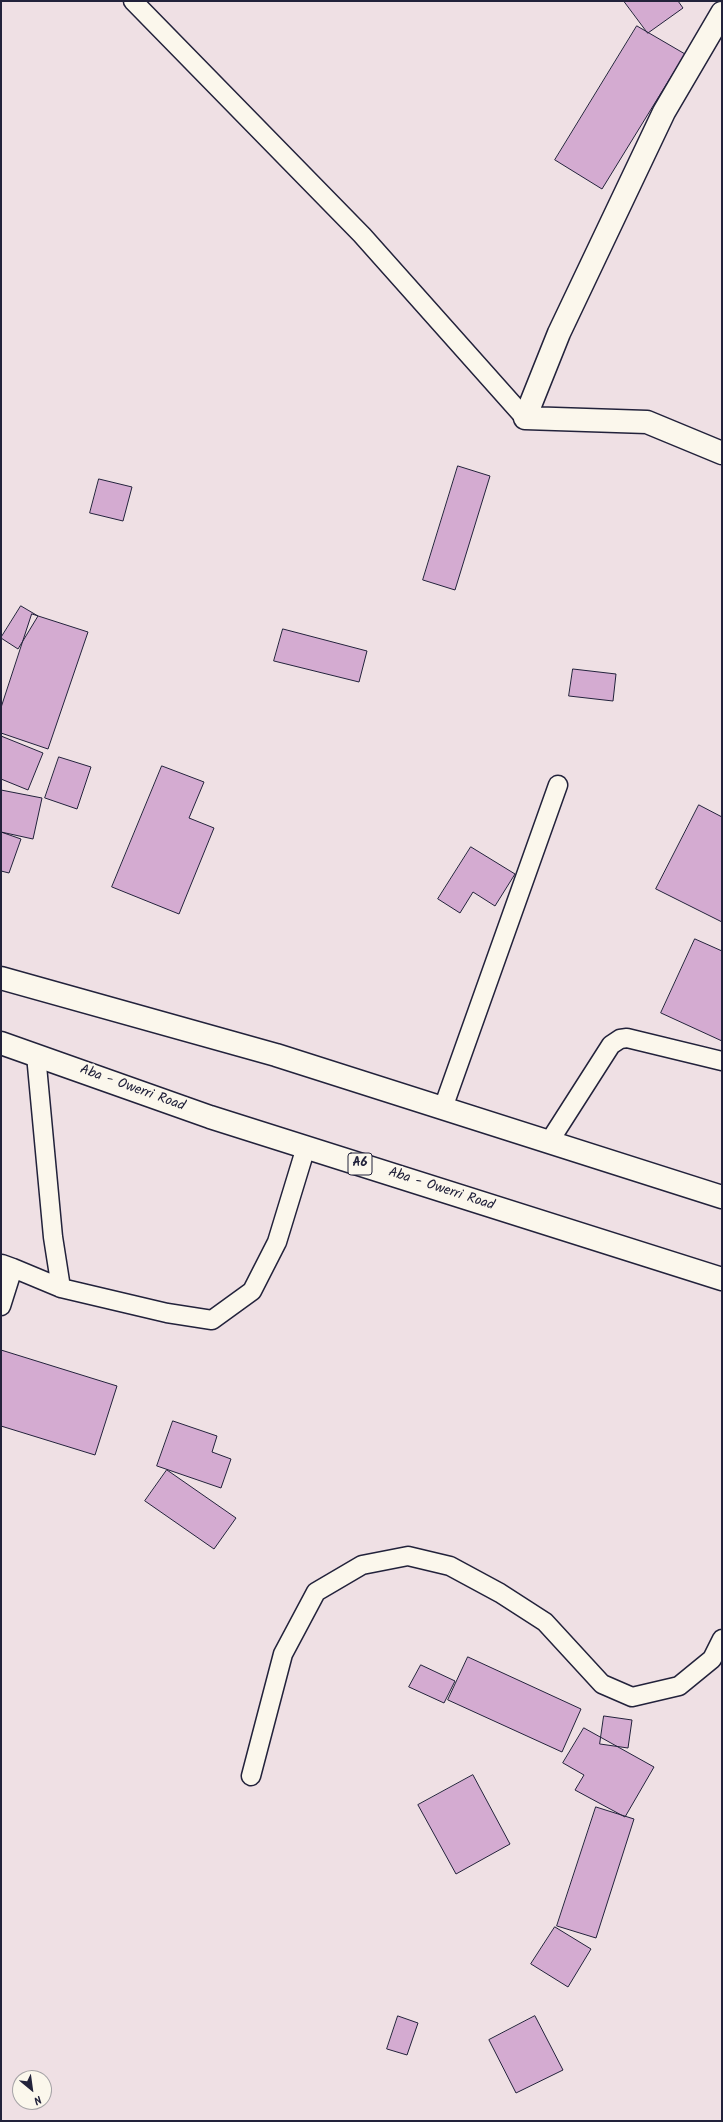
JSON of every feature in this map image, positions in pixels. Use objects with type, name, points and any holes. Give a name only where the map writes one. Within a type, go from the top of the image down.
[{"type":"main road","points":[[722,13],[664,112],[559,333],[525,418],[647,422],[722,452]]},
{"type":"main road","points":[[1,978],[276,1055],[722,1197]]},
{"type":"main road","name":"Aba - Owerri Road","points":[[1,1043],[210,1117],[722,1279]]},
{"type":"lane","points":[[133,1],[362,235],[525,418]]},
{"type":"lane","points":[[443,1108],[558,785]]},
{"type":"lane","points":[[550,1142],[611,1045],[620,1039],[627,1038],[722,1061]]},
{"type":"lane","points":[[36,1055],[53,1237],[61,1288]]},
{"type":"lane","points":[[1,1306],[7,1266],[61,1288],[167,1313],[212,1320],[252,1291],[277,1242],[306,1147]]},
{"type":"lane","points":[[251,1776],[283,1654],[286,1648],[316,1592],[362,1565],[408,1556],[450,1566],[500,1593],[545,1622],[602,1684],[632,1697],[680,1686],[712,1659],[722,1639]]},
{"type":"building","points":[[624,1],[678,1],[683,8],[648,33]]},
{"type":"building","points":[[637,26],[685,54],[602,189],[555,160]]},
{"type":"building","points":[[458,466],[490,476],[455,590],[423,580]]},
{"type":"building","points":[[99,479],[132,487],[123,521],[90,513]]},
{"type":"building","points":[[21,606],[38,616],[18,649],[1,638]]},
{"type":"building","points":[[32,614],[88,632],[48,749],[1,733],[1,708]]},
{"type":"building","points":[[283,629],[367,651],[359,682],[274,661]]},
{"type":"building","points":[[573,669],[616,674],[613,701],[569,696]]},
{"type":"building","points":[[1,736],[43,753],[28,790],[1,779]]},
{"type":"building","points":[[59,757],[91,767],[77,809],[45,798]]},
{"type":"building","points":[[162,766],[204,782],[189,818],[214,828],[179,914],[112,887]]},
{"type":"building","points":[[1,790],[42,798],[33,839],[1,832]]},
{"type":"building","points":[[699,805],[722,817],[722,922],[656,889]]},
{"type":"building","points":[[1,832],[21,839],[9,873],[1,871]]},
{"type":"building","points":[[471,847],[515,874],[495,906],[473,892],[460,913],[438,899]]},
{"type":"building","points":[[695,939],[722,951],[722,1041],[661,1013]]},
{"type":"building","points":[[1,1350],[117,1386],[95,1455],[1,1426]]},
{"type":"building","points":[[173,1421],[217,1436],[212,1452],[231,1459],[221,1488],[157,1466]]},
{"type":"building","points":[[167,1470],[236,1518],[214,1549],[145,1501]]},
{"type":"building","points":[[468,1657],[581,1709],[562,1752],[448,1700]]},
{"type":"building","points":[[421,1665],[455,1681],[444,1703],[409,1687]]},
{"type":"building","points":[[604,1716],[632,1720],[628,1748],[600,1744]]},
{"type":"building","points":[[584,1728],[654,1767],[625,1817],[575,1790],[584,1775],[563,1763]]},
{"type":"building","points":[[473,1775],[510,1844],[456,1874],[418,1805]]},
{"type":"building","points":[[596,1807],[634,1819],[596,1938],[557,1926]]},
{"type":"building","points":[[555,1927],[591,1949],[568,1987],[531,1964]]},
{"type":"building","points":[[398,2016],[418,2023],[407,2055],[387,2049]]},
{"type":"building","points":[[535,2016],[563,2070],[516,2093],[489,2040]]}]
